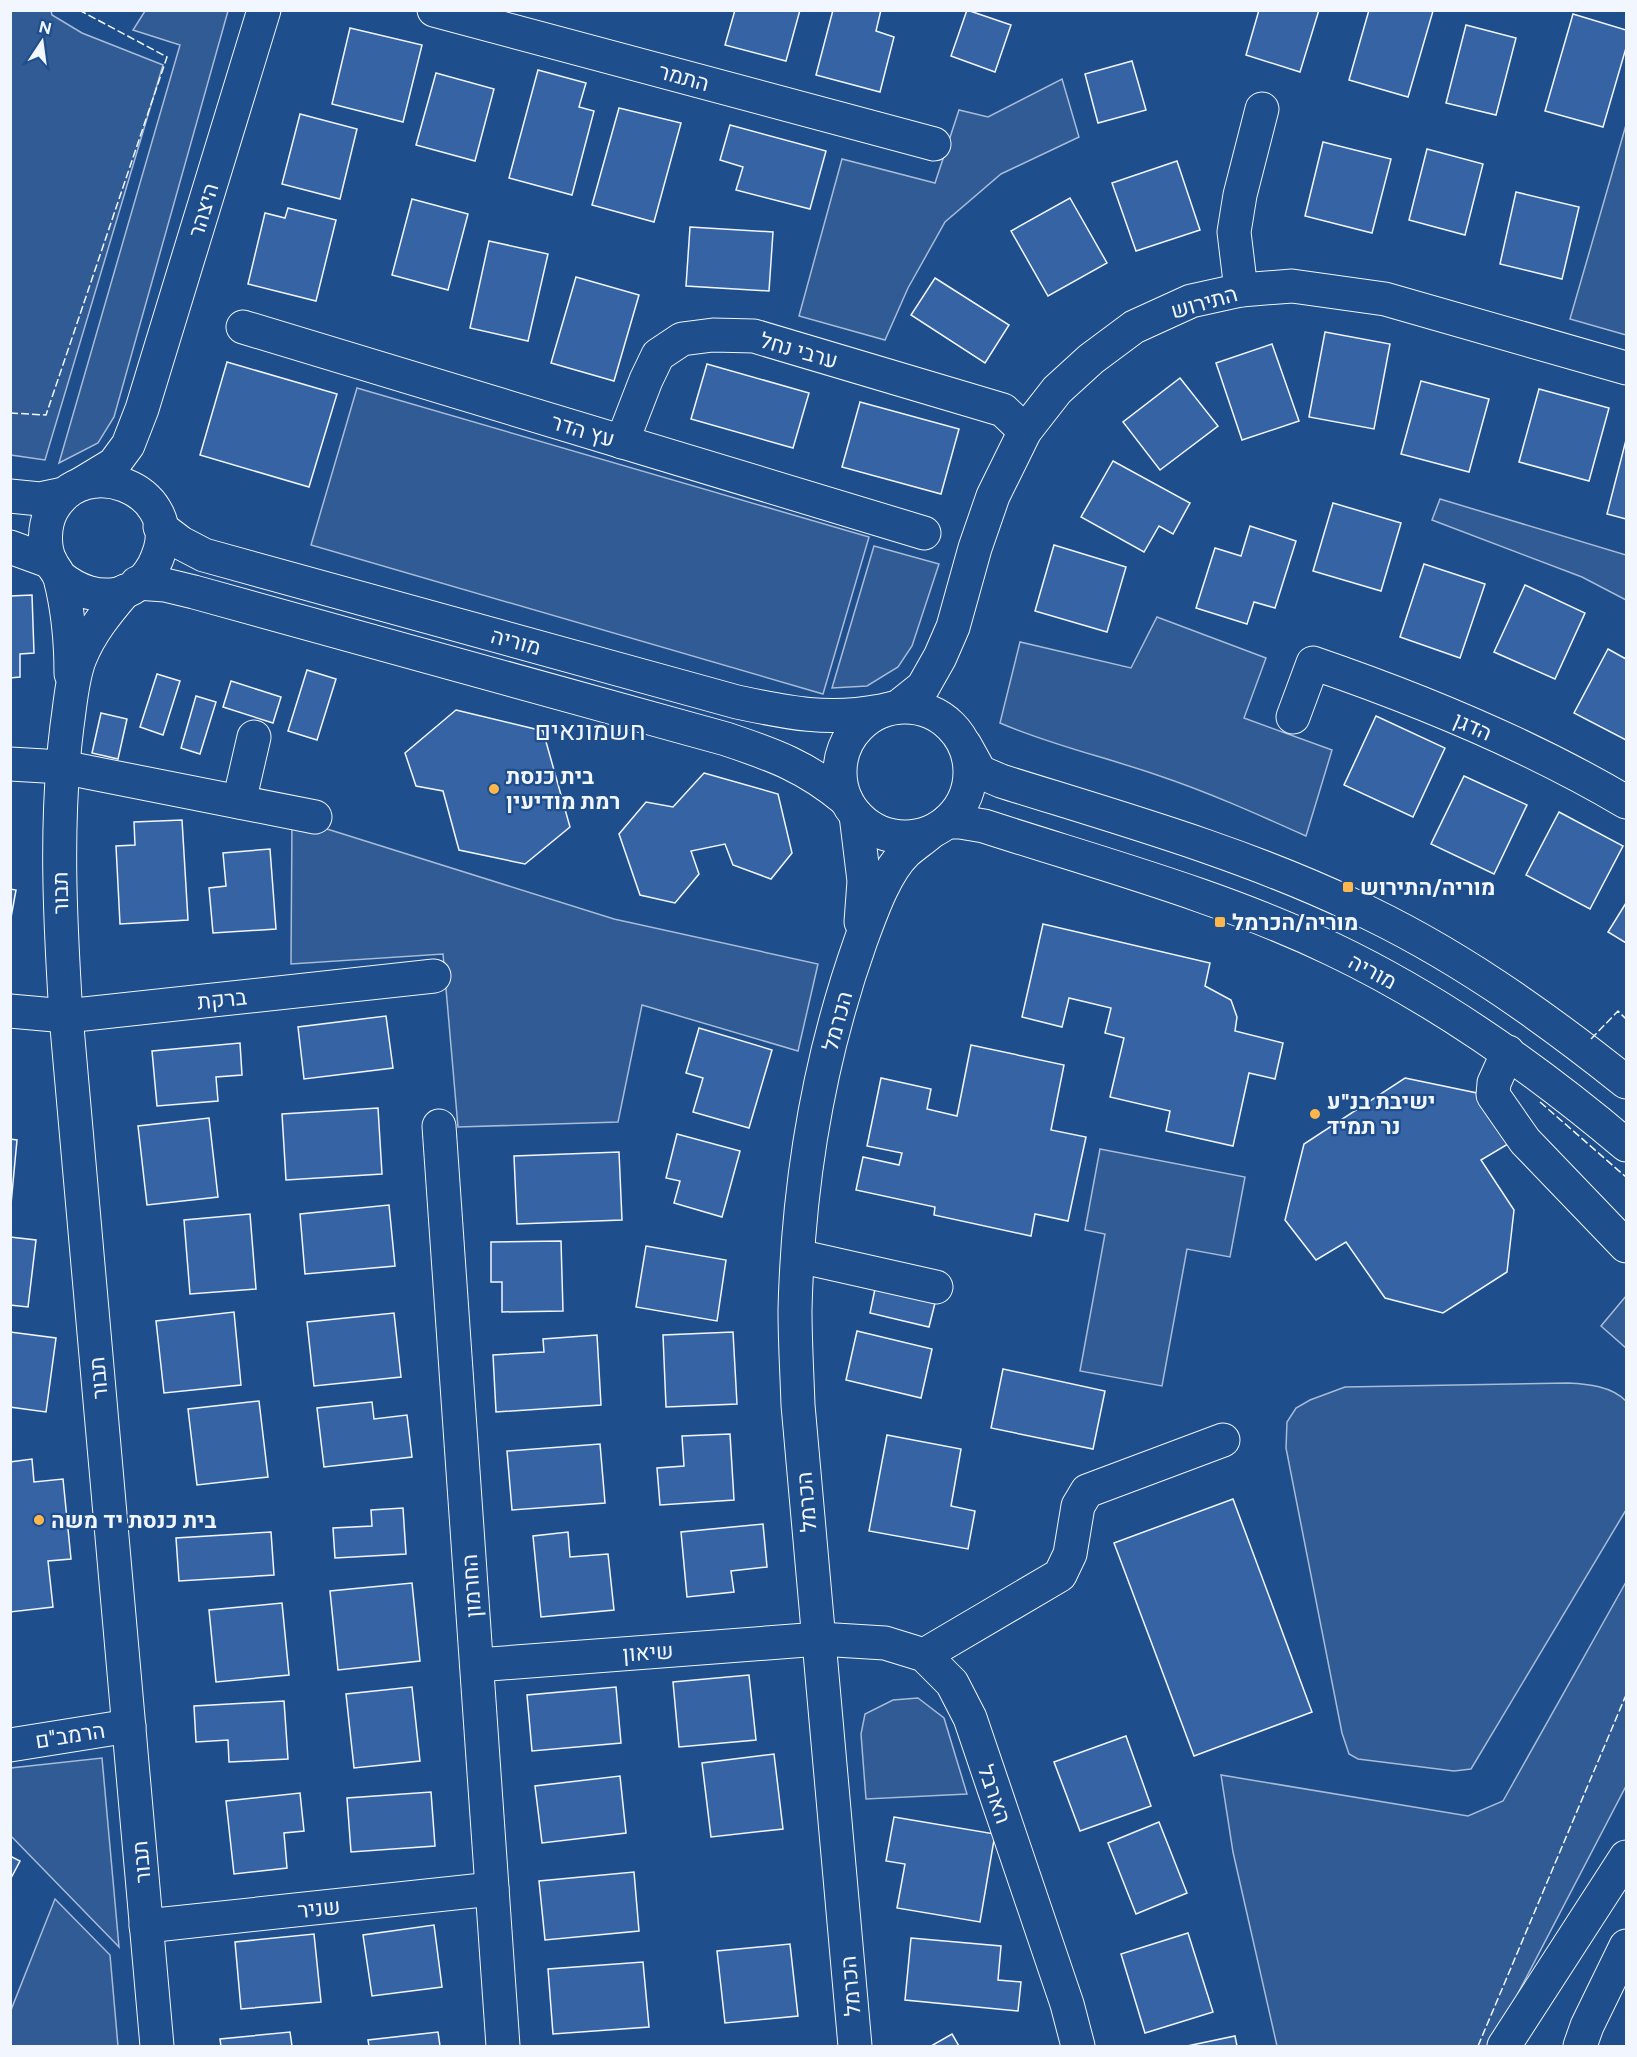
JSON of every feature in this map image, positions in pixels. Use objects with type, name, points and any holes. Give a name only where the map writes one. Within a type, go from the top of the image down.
[{"type":"street","name":"היצהר","points":[[73,489],[114,464],[129,445],[264,10]]},
{"type":"street","name":"התמר","points":[[434,10],[934,144]]},
{"type":"street","points":[[1241,290],[1234,232],[1240,195],[1262,109]]},
{"type":"street","name":"התירוש","points":[[890,709],[923,687],[940,657],[953,627],[975,548],[993,496],[1024,431],[1057,390],[1090,359],[1134,327],[1191,301],[1241,290],[1292,286],[1385,299],[1626,368]]},
{"type":"street","name":"עץ הדר","points":[[243,327],[924,533]]},
{"type":"street","name":"ערבי נחל","points":[[622,442],[658,355],[682,339],[713,334],[754,336],[1003,410],[1024,431]]},
{"type":"street","name":"היצהר","points":[[142,409],[138,453],[143,478],[158,519]]},
{"type":"street","points":[[10,496],[40,499],[100,480],[119,482],[134,488],[146,498],[158,519],[161,546],[155,565],[143,581],[106,596],[86,593],[72,586],[55,569],[10,547]]},
{"type":"street","points":[[55,569],[46,547],[46,528],[52,509],[73,489]]},
{"type":"street","name":"מוריה","points":[[158,519],[181,543],[204,555],[737,702],[821,717],[858,715],[890,709]]},
{"type":"street","name":"תבור","points":[[55,569],[69,623],[71,664],[69,708],[62,767],[60,909],[66,1016],[157,2046]]},
{"type":"street","name":"מוריה","points":[[131,587],[165,585],[194,592],[726,739],[763,751],[823,780],[851,808]]},
{"type":"street","name":"תבור","points":[[69,708],[79,660],[100,620],[131,587]]},
{"type":"street","name":"התירוש","points":[[953,627],[947,698],[959,736]]},
{"type":"street","name":"הדגן","points":[[1293,717],[1313,663],[1368,682],[1451,716],[1582,776],[1626,802]]},
{"type":"street","points":[[959,736],[971,765],[970,786],[962,806],[940,827],[912,837],[892,837],[873,830],[851,808],[839,774],[846,744],[854,731],[866,719],[890,709],[915,707],[936,714],[959,736],[980,772],[1001,781],[1213,849],[1283,874],[1353,905],[1394,925],[1528,1006],[1626,1082]]},
{"type":"street","points":[[239,802],[254,737]]},
{"type":"street","points":[[10,764],[62,767],[315,818]]},
{"type":"street","name":"הכרמל","points":[[851,808],[864,881],[862,914],[854,962]]},
{"type":"street","name":"מוריה","points":[[940,827],[960,822],[984,826],[1197,894],[1275,923],[1370,968],[1450,1014],[1553,1085],[1626,1145]]},
{"type":"street","name":"הכרמל","points":[[855,2046],[798,1405],[795,1311],[800,1221],[816,1106],[834,1029],[870,916],[890,873],[905,852],[940,827]]},
{"type":"street","name":"ברקת","points":[[10,1011],[66,1016],[434,976]]},
{"type":"street","points":[[1508,1052],[1494,1083],[1493,1095],[1525,1141],[1626,1246]]},
{"type":"street","name":"החרמון","points":[[439,1126],[503,2046]]},
{"type":"street","points":[[798,1256],[936,1287]]},
{"type":"street","points":[[924,1655],[1059,1575],[1070,1554],[1078,1506],[1087,1491],[1223,1440]]},
{"type":"street","name":"שיאון","points":[[477,1665],[819,1639]]},
{"type":"street","name":"הארבל","points":[[819,1639],[885,1644],[924,1655],[952,1683],[970,1718],[1067,2004],[1078,2046]]},
{"type":"street","name":"הרמב\"ם","points":[[10,1745],[129,1726]]},
{"type":"street","points":[[1504,2046],[1626,1857]]},
{"type":"street","name":"שניר","points":[[146,1926],[492,1889]]},
{"type":"street","points":[[1580,2046],[1587,2026],[1626,1946]]},
{"type":"shaded area","points":[[11,10],[51,11],[52,15],[82,33],[163,65],[45,460],[11,455]]},
{"type":"shaded area","points":[[145,11],[228,11],[114,417],[98,443],[59,463],[180,45],[133,30]]},
{"type":"shaded area","points":[[1062,79],[1079,137],[1001,174],[945,222],[908,288],[885,340],[799,316],[842,159],[935,183],[959,110],[988,117]]},
{"type":"shaded area","points":[[1626,125],[1626,335],[1570,319]]},
{"type":"shaded area","points":[[357,388],[869,537],[823,694],[311,545]]},
{"type":"shaded area","points":[[1440,499],[1626,555],[1626,600],[1582,577],[1432,520]]},
{"type":"shaded area","points":[[874,546],[939,564],[912,646],[898,667],[867,686],[832,688]]},
{"type":"shaded area","points":[[1157,617],[1266,658],[1244,718],[1332,750],[1306,836],[1176,782],[1039,738],[1000,723],[1020,642],[1131,668]]},
{"type":"shaded area","points":[[292,818],[614,919],[818,964],[798,1051],[642,1005],[618,1122],[458,1127],[443,954],[291,964]]},
{"type":"shaded area","points":[[1100,1149],[1245,1177],[1230,1257],[1187,1249],[1162,1386],[1080,1371],[1105,1234],[1085,1230]]},
{"type":"shaded area","points":[[1626,1296],[1626,1348],[1601,1326]]},
{"type":"shaded area","points":[[1568,1383],[1606,1389],[1626,1401],[1626,1510],[1471,1769],[1454,1771],[1358,1759],[1349,1754],[1342,1733],[1286,1448],[1287,1422],[1296,1408],[1310,1400],[1345,1387]]},
{"type":"shaded area","points":[[1626,1582],[1626,1786],[1492,2046],[1277,2046],[1233,1852],[1221,1775],[1468,1816],[1503,1801]]},
{"type":"shaded area","points":[[918,1698],[944,1718],[967,1794],[866,1799],[861,1734],[865,1714],[893,1700]]},
{"type":"shaded area","points":[[102,1758],[119,1947],[11,1836],[11,1768]]},
{"type":"shaded area","points":[[55,1899],[110,1955],[118,2046],[11,2046],[11,2010]]},
{"type":"building","points":[[735,10],[800,10],[786,61],[725,45]]},
{"type":"building","points":[[833,10],[881,10],[876,31],[894,37],[880,92],[816,75]]},
{"type":"building","points":[[967,10],[1011,25],[995,72],[951,56]]},
{"type":"building","points":[[1259,10],[1319,10],[1300,72],[1246,55]]},
{"type":"building","points":[[1369,10],[1433,11],[1408,97],[1349,80]]},
{"type":"building","points":[[1573,14],[1626,30],[1626,48],[1603,127],[1545,111]]},
{"type":"building","points":[[1466,25],[1516,38],[1496,115],[1446,103]]},
{"type":"building","points":[[350,28],[422,45],[403,122],[332,104]]},
{"type":"building","points":[[1132,61],[1146,110],[1098,123],[1085,74]]},
{"type":"building","points":[[538,70],[586,83],[579,107],[594,111],[572,195],[509,178]]},
{"type":"building","points":[[436,73],[494,89],[475,161],[416,145]]},
{"type":"building","points":[[619,108],[681,123],[654,222],[592,205]]},
{"type":"building","points":[[300,114],[357,129],[340,199],[282,184]]},
{"type":"building","points":[[730,125],[826,151],[810,209],[736,190],[743,167],[720,160]]},
{"type":"building","points":[[1323,142],[1391,159],[1372,233],[1305,216]]},
{"type":"building","points":[[1427,149],[1483,164],[1465,235],[1409,220]]},
{"type":"building","points":[[1177,161],[1200,230],[1136,251],[1112,183]]},
{"type":"building","points":[[1516,192],[1579,207],[1562,279],[1500,264]]},
{"type":"building","points":[[1070,198],[1107,263],[1048,296],[1011,231]]},
{"type":"building","points":[[412,199],[468,214],[448,290],[392,275]]},
{"type":"building","points":[[288,208],[336,220],[316,301],[248,284],[265,213],[285,218]]},
{"type":"building","points":[[690,227],[773,232],[769,291],[686,286]]},
{"type":"building","points":[[489,241],[548,254],[528,341],[470,328]]},
{"type":"building","points":[[576,277],[639,295],[614,381],[551,363]]},
{"type":"building","points":[[935,278],[1009,325],[985,363],[911,315]]},
{"type":"building","points":[[1325,332],[1390,344],[1374,429],[1309,417]]},
{"type":"building","points":[[1272,344],[1299,421],[1242,440],[1216,363]]},
{"type":"building","points":[[227,362],[337,394],[309,487],[200,455]]},
{"type":"building","points":[[707,364],[809,393],[793,448],[691,419]]},
{"type":"building","points":[[1180,378],[1218,426],[1160,470],[1123,422]]},
{"type":"building","points":[[1421,381],[1489,399],[1469,472],[1401,454]]},
{"type":"building","points":[[1539,389],[1609,408],[1589,481],[1519,462]]},
{"type":"building","points":[[860,402],[959,429],[941,494],[842,467]]},
{"type":"building","points":[[1626,440],[1626,519],[1607,514]]},
{"type":"building","points":[[1113,461],[1190,503],[1173,534],[1159,526],[1144,552],[1081,517]]},
{"type":"building","points":[[1333,503],[1401,523],[1381,591],[1313,571]]},
{"type":"building","points":[[1250,526],[1296,541],[1275,608],[1254,602],[1247,624],[1196,608],[1215,548],[1241,556]]},
{"type":"building","points":[[1054,545],[1126,567],[1107,632],[1035,611]]},
{"type":"building","points":[[1424,564],[1485,584],[1460,658],[1400,637]]},
{"type":"building","points":[[1525,585],[1585,613],[1555,679],[1494,652]]},
{"type":"building","points":[[32,595],[34,653],[20,654],[20,677],[10,678],[10,596]]},
{"type":"building","points":[[1608,649],[1626,659],[1626,740],[1574,713]]},
{"type":"building","points":[[307,670],[336,679],[317,740],[288,731]]},
{"type":"building","points":[[157,674],[180,681],[163,735],[140,727]]},
{"type":"building","points":[[231,681],[281,697],[273,723],[223,707]]},
{"type":"building","points":[[196,696],[216,702],[200,754],[181,748]]},
{"type":"building","name":"בית כנסת רמת מודיעין","points":[[456,710],[543,731],[570,827],[525,864],[459,850],[443,791],[416,786],[405,753]]},
{"type":"building","points":[[101,713],[127,719],[118,759],[92,753]]},
{"type":"building","points":[[1376,716],[1445,748],[1413,817],[1344,785]]},
{"type":"building","points":[[704,773],[778,794],[792,853],[771,879],[733,865],[725,844],[691,851],[699,874],[675,903],[640,895],[619,834],[646,802],[673,807]]},
{"type":"building","points":[[1464,776],[1527,805],[1494,874],[1431,844]]},
{"type":"building","points":[[1559,812],[1623,846],[1590,909],[1526,875]]},
{"type":"building","points":[[182,820],[188,920],[120,924],[116,846],[135,845],[134,822]]},
{"type":"building","points":[[270,849],[276,929],[213,933],[209,888],[226,886],[223,853]]},
{"type":"building","points":[[10,889],[16,890],[10,923]]},
{"type":"building","points":[[1626,903],[1626,943],[1608,932]]},
{"type":"building","points":[[1043,924],[1210,963],[1205,986],[1231,1000],[1237,1017],[1235,1031],[1283,1043],[1275,1079],[1249,1073],[1233,1146],[1166,1131],[1170,1111],[1110,1097],[1124,1038],[1105,1033],[1111,1008],[1069,998],[1062,1027],[1022,1017]]},
{"type":"building","points":[[386,1016],[393,1068],[304,1079],[298,1027]]},
{"type":"building","points":[[699,1028],[772,1050],[749,1128],[693,1112],[703,1078],[686,1073]]},
{"type":"building","points":[[240,1043],[242,1075],[216,1077],[218,1101],[157,1106],[152,1051]]},
{"type":"building","points":[[971,1045],[1064,1065],[1051,1130],[1086,1137],[1068,1221],[1035,1214],[1031,1236],[934,1215],[935,1207],[856,1190],[863,1157],[899,1165],[902,1153],[867,1146],[881,1078],[931,1089],[927,1109],[957,1116]]},
{"type":"building","points":[[1405,1078],[1477,1093],[1508,1144],[1481,1160],[1514,1210],[1507,1272],[1443,1313],[1385,1298],[1346,1242],[1316,1260],[1285,1220],[1304,1144]]},
{"type":"building","points":[[378,1108],[382,1174],[286,1180],[282,1114]]},
{"type":"building","points":[[209,1118],[218,1197],[147,1205],[138,1126]]},
{"type":"building","points":[[677,1134],[740,1151],[722,1217],[674,1203],[680,1181],[666,1178]]},
{"type":"building","points":[[10,1139],[17,1140],[11,1204],[10,1204]]},
{"type":"building","points":[[619,1152],[622,1220],[517,1224],[514,1156]]},
{"type":"building","points":[[389,1205],[395,1266],[305,1274],[300,1214]]},
{"type":"building","points":[[250,1214],[256,1289],[190,1294],[184,1220]]},
{"type":"building","points":[[10,1237],[36,1240],[28,1307],[10,1305]]},
{"type":"building","points":[[561,1241],[563,1311],[502,1312],[502,1282],[491,1282],[491,1242]]},
{"type":"building","points":[[646,1246],[726,1260],[717,1321],[636,1307]]},
{"type":"building","points":[[875,1289],[935,1303],[929,1327],[870,1313]]},
{"type":"building","points":[[234,1312],[241,1385],[164,1393],[156,1321]]},
{"type":"building","points":[[394,1313],[401,1377],[314,1386],[307,1322]]},
{"type":"building","points":[[857,1331],[932,1349],[921,1398],[846,1380]]},
{"type":"building","points":[[10,1332],[56,1338],[46,1412],[10,1407]]},
{"type":"building","points":[[733,1332],[737,1404],[666,1407],[663,1335]]},
{"type":"building","points":[[597,1335],[601,1405],[496,1412],[493,1355],[544,1352],[543,1339]]},
{"type":"building","points":[[1003,1369],[1105,1391],[1093,1449],[991,1428]]},
{"type":"building","points":[[259,1401],[268,1477],[197,1485],[188,1409]]},
{"type":"building","points":[[372,1402],[374,1419],[407,1415],[412,1457],[324,1467],[317,1408]]},
{"type":"building","points":[[730,1434],[734,1500],[660,1505],[657,1468],[684,1466],[682,1436]]},
{"type":"building","points":[[887,1435],[961,1449],[951,1506],[975,1511],[968,1549],[869,1531]]},
{"type":"building","points":[[600,1444],[605,1503],[512,1510],[507,1451]]},
{"type":"building","name":"בית כנסת יד משה","points":[[32,1459],[34,1482],[63,1479],[71,1559],[48,1561],[53,1607],[10,1612],[10,1462]]},
{"type":"building","points":[[1233,1499],[1312,1712],[1194,1756],[1114,1543]]},
{"type":"building","points":[[403,1508],[406,1554],[335,1558],[333,1528],[372,1526],[371,1510]]},
{"type":"building","points":[[763,1524],[767,1567],[731,1571],[734,1592],[687,1597],[681,1532]]},
{"type":"building","points":[[271,1532],[274,1575],[179,1581],[176,1538]]},
{"type":"building","points":[[568,1532],[570,1557],[608,1554],[614,1610],[541,1617],[533,1536]]},
{"type":"building","points":[[412,1583],[420,1661],[338,1670],[330,1591]]},
{"type":"building","points":[[282,1603],[289,1675],[216,1682],[209,1610]]},
{"type":"building","points":[[749,1675],[756,1740],[679,1747],[673,1682]]},
{"type":"building","points":[[412,1687],[420,1761],[354,1768],[346,1694]]},
{"type":"building","points":[[616,1687],[621,1743],[532,1751],[527,1695]]},
{"type":"building","points":[[284,1701],[288,1759],[229,1762],[228,1740],[196,1742],[194,1706]]},
{"type":"building","points":[[1126,1736],[1151,1806],[1080,1831],[1054,1762]]},
{"type":"building","points":[[774,1754],[783,1829],[711,1837],[702,1763]]},
{"type":"building","points":[[620,1776],[626,1833],[542,1843],[535,1786]]},
{"type":"building","points":[[431,1792],[435,1846],[351,1852],[347,1798]]},
{"type":"building","points":[[300,1793],[304,1831],[284,1833],[287,1868],[234,1874],[226,1801]]},
{"type":"building","points":[[894,1817],[995,1834],[980,1922],[897,1908],[905,1864],[886,1861]]},
{"type":"building","points":[[1159,1822],[1187,1893],[1136,1914],[1108,1843]]},
{"type":"building","points":[[10,1856],[20,1861],[10,1880]]},
{"type":"building","points":[[634,1872],[639,1931],[545,1940],[539,1881]]},
{"type":"building","points":[[434,1925],[442,1987],[372,1996],[363,1935]]},
{"type":"building","points":[[1188,1933],[1213,2012],[1145,2033],[1121,1954]]},
{"type":"building","points":[[314,1934],[321,2002],[241,2009],[235,1942]]},
{"type":"building","points":[[911,1938],[1001,1946],[998,1980],[1021,1982],[1018,2011],[905,2000]]},
{"type":"building","points":[[790,1944],[798,2016],[725,2023],[717,1951]]},
{"type":"building","points":[[643,1962],[649,2027],[553,2034],[548,1969]]},
{"type":"building","points":[[290,2032],[292,2046],[221,2046],[220,2039]]},
{"type":"building","points":[[438,2032],[440,2046],[369,2046],[368,2040]]},
{"type":"building","points":[[952,2034],[959,2046],[931,2046]]},
{"type":"building","points":[[1235,2036],[1237,2046],[1187,2046]]},
{"type":"fence","points":[[10,413],[46,415],[167,57],[79,10]]},
{"type":"fence","points":[[1591,1039],[1618,1011],[1626,1019]]},
{"type":"fence","points":[[1540,1102],[1626,1177]]},
{"type":"fence","points":[[1478,2046],[1626,1695]]},
{"type":"place","name":"בית כנסת רמת מודיעין","points":[[494,789]]},
{"type":"place","name":"מוריה/התירוש","points":[[1348,887]]},
{"type":"place","name":"מוריה/הכרמל","points":[[1220,922]]},
{"type":"place","name":"ישיבת בנ\"ע נר תמיד","points":[[1315,1114]]},
{"type":"place","name":"בית כנסת יד משה","points":[[39,1520]]},
{"type":"district","name":"חשמונאים","points":[[590,731]]}]
